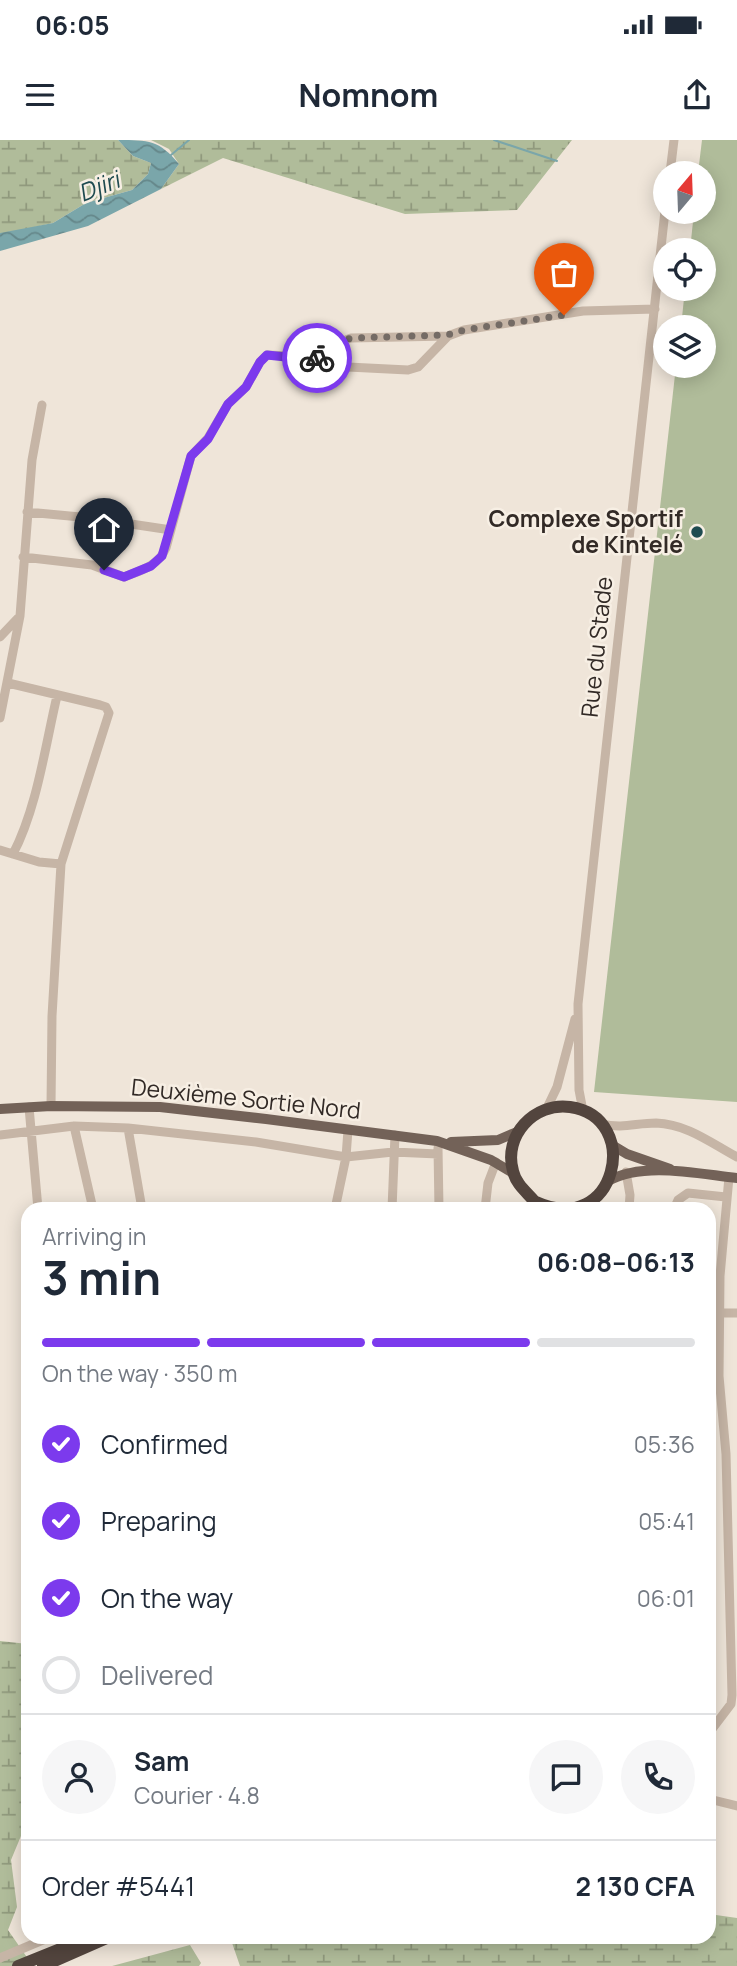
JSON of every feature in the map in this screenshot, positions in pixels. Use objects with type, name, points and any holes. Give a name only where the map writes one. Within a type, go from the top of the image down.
[{"type":"highway","points":[[535,1202],[522,1189],[513,1172],[512,1145],[525,1122],[547,1108],[559,1106],[583,1111],[601,1124],[612,1145],[614,1157],[608,1181],[589,1202]]},
{"type":"highway","points":[[18,1966],[73,1944]]},
{"type":"highway","points":[[43,1966],[93,1944]]},
{"type":"main road","name":"Deuxième Sortie Nord","points":[[0,1109],[128,1106],[196,1110],[441,1142],[498,1140],[517,1132]]},
{"type":"main road","name":"Deuxième Sortie Nord","points":[[441,1142],[496,1162],[513,1172]]},
{"type":"main road","points":[[612,1145],[627,1154],[676,1171]]},
{"type":"main road","points":[[608,1181],[626,1172],[676,1171],[733,1177]]},
{"type":"street","points":[[671,161],[674,140]]},
{"type":"street","name":"Rue du Stade","points":[[583,1111],[579,1090],[578,1004],[664,224]]},
{"type":"street","points":[[304,359],[328,354],[342,341],[351,338],[447,335],[583,311],[655,309]]},
{"type":"street","points":[[23,557],[92,565],[124,577],[159,562],[166,548],[191,456],[208,439],[228,404],[246,387],[267,355],[348,367],[408,370],[418,367],[447,335]]},
{"type":"street","points":[[0,718],[20,616],[32,460],[42,405]]},
{"type":"street","points":[[27,512],[171,530]]},
{"type":"street","points":[[0,637],[20,616]]},
{"type":"street","points":[[8,683],[106,707],[109,713],[61,864],[52,1016],[51,1106]]},
{"type":"street","points":[[13,854],[31,804],[57,696]]},
{"type":"street","points":[[0,850],[39,862],[61,864]]},
{"type":"street","name":"Rue du Stade","points":[[547,1108],[566,1054],[578,1004]]},
{"type":"street","points":[[29,1107],[37,1202]]},
{"type":"street","points":[[601,1124],[618,1128],[652,1123],[676,1126],[737,1157]]},
{"type":"street","points":[[74,1126],[91,1202]]},
{"type":"street","points":[[0,1135],[74,1126],[128,1128],[256,1142],[346,1157],[393,1152],[438,1154]]},
{"type":"street","points":[[128,1128],[141,1202]]},
{"type":"street","points":[[336,1202],[346,1157],[348,1130]]},
{"type":"street","points":[[391,1202],[395,1135]]},
{"type":"street","points":[[439,1202],[438,1154],[441,1142]]},
{"type":"street","points":[[486,1202],[488,1183],[496,1162]]},
{"type":"street","points":[[626,1172],[630,1202]]},
{"type":"street","points":[[716,1723],[731,1703],[732,1695],[726,1454],[719,1376],[726,1197],[733,1177]]},
{"type":"street","points":[[677,1202],[688,1194],[726,1197]]},
{"type":"street","points":[[716,1317],[737,1313]]},
{"type":"street","points":[[716,1801],[737,1806]]},
{"type":"street","points":[[0,1958],[33,1944]]},
{"type":"green space","points":[[0,140],[118,140],[133,156],[151,163],[148,174],[132,190],[86,203],[53,223],[4,234],[0,233]]},
{"type":"green space","points":[[151,140],[572,140],[517,210],[405,214],[223,158],[161,189],[179,164],[169,149]]},
{"type":"green space","name":"Complexe Sportif de Kintelé","points":[[702,140],[737,140],[737,1102],[594,1092],[675,378],[716,378],[716,315],[682,315],[684,301],[716,301],[716,238],[691,238],[693,224],[716,224],[716,161],[699,161]]},
{"type":"green space","points":[[0,1641],[21,1643],[21,1836],[11,1860],[17,1907],[8,1930],[33,1966],[0,1966]]},
{"type":"green space","points":[[716,1915],[737,1918],[737,1966],[240,1966],[232,1944],[716,1944]]},
{"type":"green space","points":[[190,1945],[201,1963],[199,1966],[112,1966]]},
{"type":"water","points":[[118,140],[153,143],[179,164],[161,189],[88,226],[0,251],[0,233],[53,223],[86,203],[132,190],[148,174],[151,163],[133,156]]},
{"type":"waterway","points":[[171,155],[189,140]]},
{"type":"waterway","points":[[494,140],[557,161]]},
{"type":"way so far","points":[[317,358],[328,354],[342,341],[351,338],[447,335],[564,315]]},
{"type":"place","name":"Complexe Sportif de Kintelé","points":[[697,532]]},
{"type":"route","points":[[104,570],[124,577],[159,562],[166,548],[191,456],[195,449],[208,439],[228,404],[246,387],[267,355],[317,358]]},
{"type":"water label","name":"Djiri","points":[[99,187]]}]
